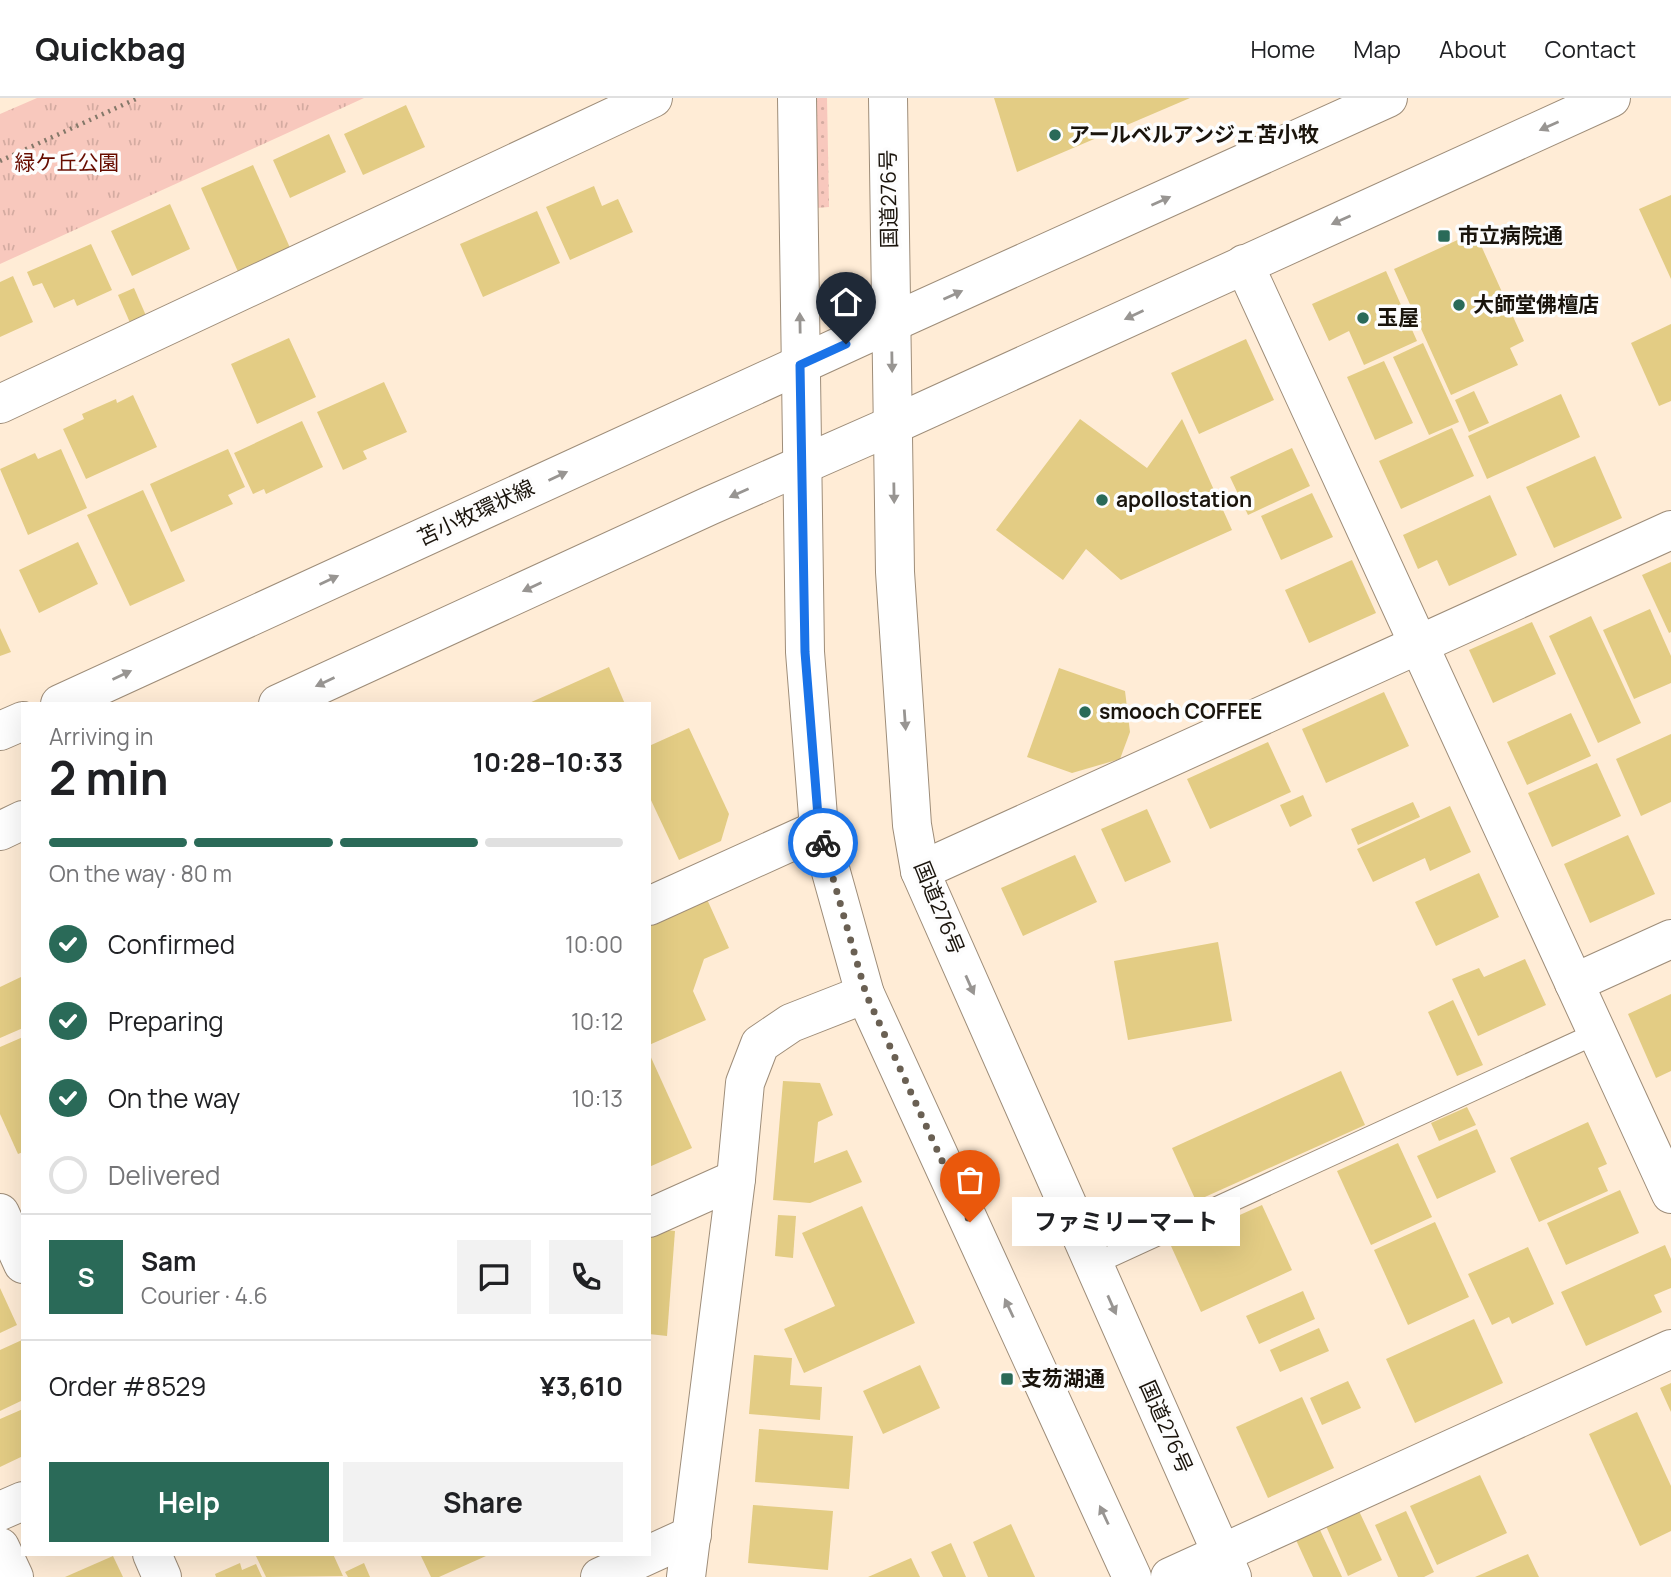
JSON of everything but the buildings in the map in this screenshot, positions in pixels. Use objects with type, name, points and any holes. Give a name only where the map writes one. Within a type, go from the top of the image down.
[{"type":"main road","points":[[0,404],[653,98]]},
{"type":"main road","points":[[797,98],[805,652],[819,829],[866,994],[1132,1577]]},
{"type":"main road","name":"国道276号","points":[[888,98],[895,572],[912,825],[920,871],[1227,1565]]},
{"type":"main road","name":"苫小牧環状線","points":[[64,702],[1388,98]]},
{"type":"main road","points":[[282,702],[1611,98]]},
{"type":"main road","points":[[1244,264],[1671,1194]]},
{"type":"main road","points":[[920,871],[1671,530]]},
{"type":"main road","points":[[0,731],[21,721]]},
{"type":"main road","points":[[0,831],[21,821]]},
{"type":"main road","points":[[651,905],[819,829]]},
{"type":"main road","points":[[1574,983],[1671,939]]},
{"type":"main road","points":[[686,1577],[736,1179],[745,1083],[760,1044],[791,1023],[866,994]]},
{"type":"main road","points":[[651,1217],[736,1179]]},
{"type":"main road","points":[[0,1200],[21,1190]]},
{"type":"main road","points":[[0,1213],[21,1260]]},
{"type":"main road","points":[[1170,1577],[1227,1565],[1671,1349]]},
{"type":"main road","points":[[0,1511],[21,1502]]},
{"type":"main road","points":[[651,1554],[692,1535]]},
{"type":"main road","points":[[0,1547],[14,1577]]},
{"type":"main road","points":[[153,1556],[162,1577]]},
{"type":"main road","points":[[600,1577],[646,1556]]},
{"type":"lane","points":[[1094,1264],[1597,1033]]},
{"type":"path","points":[[0,160],[138,98]]},
{"type":"green space","name":"緑ケ丘公園","points":[[37,98],[364,98],[0,264],[0,114]]},
{"type":"green space","points":[[814,98],[827,98],[829,207],[816,208]]},
{"type":"way so far","points":[[823,843],[866,994],[970,1222]]},
{"type":"place","name":"アールベルアンジェ苫小牧","points":[[1055,135]]},
{"type":"place","name":"市立病院通","points":[[1444,236]]},
{"type":"place","name":"大師堂佛檀店","points":[[1459,305]]},
{"type":"place","name":"玉屋","points":[[1363,318]]},
{"type":"place","name":"apollostation","points":[[1102,500]]},
{"type":"place","name":"smooch COFFEE","points":[[1085,712]]},
{"type":"place","name":"ファミリーマート","points":[[970,1222]]},
{"type":"place","name":"支芴湖通","points":[[1007,1379]]},
{"type":"route","points":[[823,843],[819,829],[805,652],[800,365],[846,344]]}]
